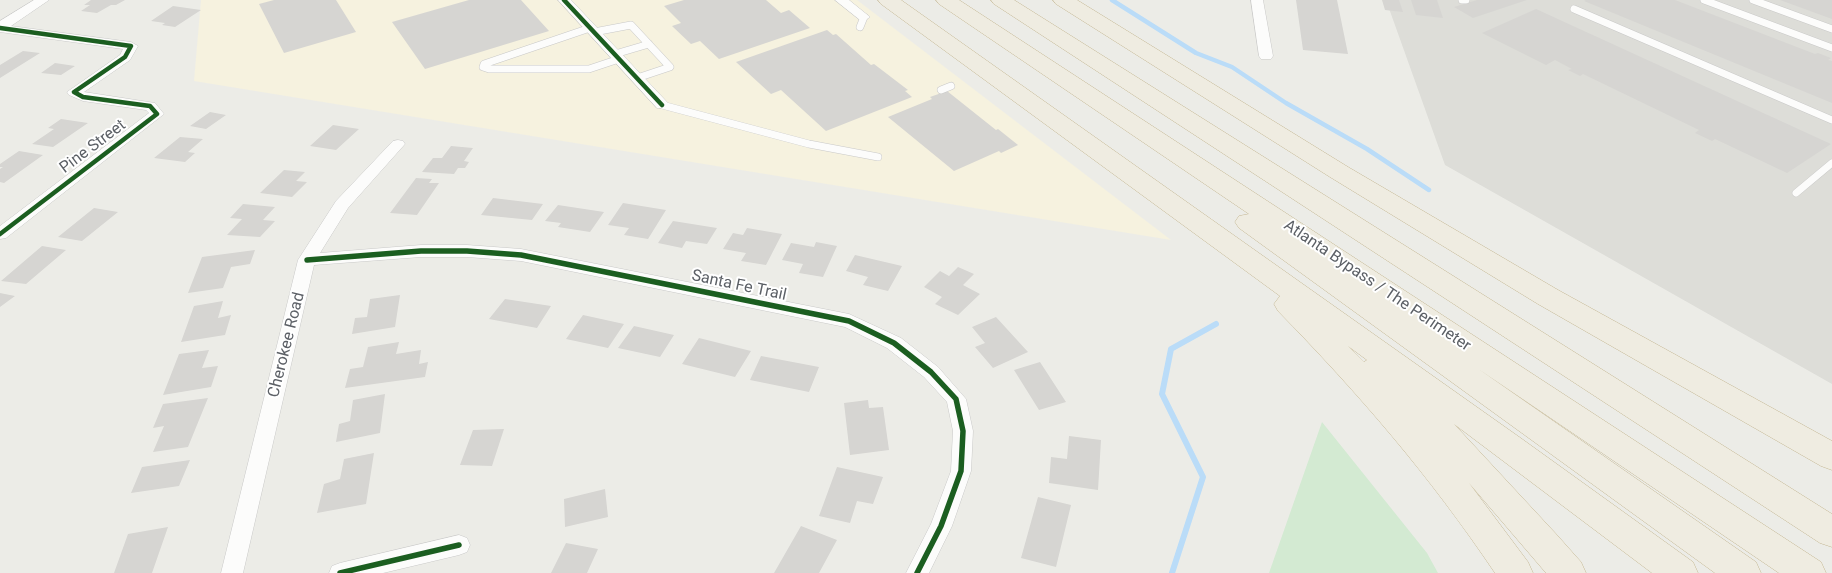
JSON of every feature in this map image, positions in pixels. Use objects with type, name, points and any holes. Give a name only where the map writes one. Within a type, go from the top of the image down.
[{"type":"highway","points":[[879,0],[895,5],[1511,448],[1680,573]]},
{"type":"highway","name":"Atlanta Bypass / The Perimeter","points":[[946,0],[1808,573]]},
{"type":"highway","points":[[1001,0],[1832,532]]},
{"type":"highway","points":[[1050,0],[1183,75]]},
{"type":"highway","points":[[1063,0],[1338,172],[1548,297],[1832,474]]},
{"type":"highway","points":[[1068,80],[1232,210],[1743,573]]},
{"type":"highway","points":[[1193,220],[1285,301],[1374,393],[1404,426],[1453,488],[1515,573]]},
{"type":"highway","points":[[1272,276],[1384,375],[1445,435],[1503,497],[1568,573]]},
{"type":"highway","points":[[1548,297],[1832,457]]},
{"type":"street","points":[[0,28],[43,0]]},
{"type":"street","points":[[564,0],[662,105]]},
{"type":"street","points":[[840,0],[862,22]]},
{"type":"street","points":[[1257,0],[1266,56]]},
{"type":"street","name":"Pine Street","points":[[0,28],[131,46],[125,57],[74,92],[83,97],[150,106],[157,114],[0,234]]},
{"type":"street","name":"Cherokee Road","points":[[232,573],[308,260],[342,205],[398,144]]},
{"type":"street","name":"Santa Fe Trail","points":[[308,260],[421,251],[467,251],[521,256],[849,321],[894,343],[931,372],[956,399],[963,431],[961,471],[941,526],[917,573]]},
{"type":"street","points":[[340,573],[459,545]]},
{"type":"lane","points":[[1704,0],[1832,48]]},
{"type":"lane","points":[[1753,0],[1832,29]]},
{"type":"lane","points":[[1574,9],[1832,120]]},
{"type":"lane","points":[[637,78],[670,67],[649,44],[631,25],[592,30],[484,64],[483,67],[489,69],[589,69],[649,44]]},
{"type":"lane","points":[[941,90],[951,86]]},
{"type":"lane","points":[[662,105],[809,144],[878,157]]},
{"type":"lane","points":[[1796,193],[1832,163]]},
{"type":"shaded area","points":[[201,0],[857,0],[1171,240],[194,81]]},
{"type":"shaded area","points":[[1386,0],[1832,0],[1832,384],[1445,165]]},
{"type":"green space","points":[[1322,422],[1427,553],[1438,573],[1269,573]]},
{"type":"building","points":[[91,0],[125,0],[97,13],[81,11],[90,5],[84,5]]},
{"type":"building","points":[[274,0],[336,0],[356,32],[284,53],[259,4]]},
{"type":"building","points":[[469,0],[521,0],[549,31],[425,69],[392,22]]},
{"type":"building","points":[[684,0],[766,0],[781,13],[789,10],[810,28],[719,59],[700,41],[691,44],[672,26],[681,23],[664,6]]},
{"type":"building","points":[[1296,0],[1337,0],[1348,54],[1303,50]]},
{"type":"building","points":[[1382,0],[1399,0],[1403,12],[1385,10]]},
{"type":"building","points":[[1411,0],[1437,0],[1443,18],[1416,15]]},
{"type":"building","points":[[1477,0],[1527,0],[1473,18],[1454,7]]},
{"type":"building","points":[[1675,0],[1815,54],[1818,53],[1831,58],[1828,60],[1832,61],[1832,103],[1584,1]]},
{"type":"building","points":[[1780,0],[1832,0],[1832,19]]},
{"type":"building","points":[[173,6],[201,10],[175,27],[151,21]]},
{"type":"building","points":[[1536,9],[1831,144],[1787,173],[1715,139],[1712,141],[1695,133],[1699,130],[1583,74],[1580,76],[1568,70],[1572,69],[1555,60],[1546,65],[1482,33]]},
{"type":"building","points":[[827,30],[833,35],[836,34],[871,65],[874,64],[908,90],[905,91],[912,97],[826,131],[781,90],[771,94],[736,62]]},
{"type":"building","points":[[23,51],[40,53],[0,78],[0,65]]},
{"type":"building","points":[[55,63],[75,66],[61,75],[41,73]]},
{"type":"building","points":[[947,91],[1018,145],[1001,153],[999,151],[954,171],[888,117]]},
{"type":"building","points":[[210,112],[226,115],[206,129],[190,126]]},
{"type":"building","points":[[61,119],[88,123],[53,147],[32,144],[54,129],[48,128]]},
{"type":"building","points":[[333,125],[359,129],[336,150],[310,146]]},
{"type":"building","points":[[180,137],[203,139],[188,152],[195,153],[185,162],[154,158]]},
{"type":"building","points":[[451,146],[473,148],[464,161],[469,162],[465,168],[458,168],[454,174],[422,172],[433,158],[442,158]]},
{"type":"building","points":[[19,151],[43,155],[4,183],[0,182],[0,169],[3,167],[0,167],[0,164]]},
{"type":"building","points":[[284,170],[305,172],[296,181],[307,182],[292,197],[260,193]]},
{"type":"building","points":[[416,178],[432,179],[429,183],[439,183],[417,215],[390,213]]},
{"type":"building","points":[[493,198],[543,204],[532,220],[481,215]]},
{"type":"building","points":[[623,203],[666,210],[648,239],[624,235],[629,228],[608,225]]},
{"type":"building","points":[[243,204],[275,207],[263,220],[275,221],[260,237],[227,235],[242,219],[230,218]]},
{"type":"building","points":[[558,205],[604,212],[590,232],[558,227],[561,223],[545,221]]},
{"type":"building","points":[[94,208],[118,212],[82,241],[58,237]]},
{"type":"building","points":[[673,221],[717,228],[707,244],[686,241],[682,248],[658,243]]},
{"type":"building","points":[[747,228],[782,234],[766,265],[741,261],[746,253],[723,249],[733,233],[743,235]]},
{"type":"building","points":[[816,242],[837,246],[823,277],[799,273],[803,264],[782,260],[791,243],[814,247]]},
{"type":"building","points":[[42,246],[66,250],[26,284],[1,281]]},
{"type":"building","points":[[255,250],[250,264],[231,267],[223,288],[188,293],[202,257]]},
{"type":"building","points":[[855,255],[902,266],[888,291],[863,285],[868,277],[846,271]]},
{"type":"building","points":[[958,267],[974,274],[963,285],[980,294],[958,315],[935,304],[942,297],[924,287],[940,271],[949,276]]},
{"type":"building","points":[[0,293],[15,296],[0,307]]},
{"type":"building","points":[[400,295],[395,327],[352,334],[355,318],[367,317],[370,299]]},
{"type":"building","points":[[505,299],[551,306],[537,328],[489,319]]},
{"type":"building","points":[[223,301],[218,318],[231,315],[225,335],[181,342],[194,306]]},
{"type":"building","points":[[583,315],[624,324],[608,348],[566,339]]},
{"type":"building","points":[[996,317],[1028,352],[993,368],[975,347],[985,343],[972,327]]},
{"type":"building","points":[[634,326],[674,335],[660,357],[618,348]]},
{"type":"building","points":[[699,338],[751,351],[735,377],[682,364]]},
{"type":"building","points":[[399,342],[396,354],[421,350],[419,364],[428,362],[425,377],[345,388],[350,369],[363,367],[368,347]]},
{"type":"building","points":[[209,350],[202,368],[218,366],[211,387],[163,395],[179,354]]},
{"type":"building","points":[[761,356],[819,367],[809,392],[750,380]]},
{"type":"building","points":[[1040,362],[1066,402],[1039,410],[1014,370]]},
{"type":"building","points":[[385,394],[380,433],[336,442],[339,424],[350,421],[353,400]]},
{"type":"building","points":[[208,398],[188,447],[153,452],[164,426],[153,428],[163,404]]},
{"type":"building","points":[[868,400],[869,408],[883,407],[889,450],[850,455],[844,403]]},
{"type":"building","points":[[504,429],[492,466],[460,465],[473,430]]},
{"type":"building","points":[[1069,436],[1101,440],[1098,490],[1049,483],[1051,457],[1067,459]]},
{"type":"building","points":[[374,453],[366,504],[317,513],[324,484],[340,479],[344,459]]},
{"type":"building","points":[[190,460],[179,486],[131,493],[142,467]]},
{"type":"building","points":[[837,467],[883,477],[873,504],[857,501],[850,523],[819,516]]},
{"type":"building","points":[[605,489],[608,517],[565,527],[564,499]]},
{"type":"building","points":[[1038,497],[1071,505],[1056,567],[1021,558]]},
{"type":"building","points":[[801,526],[837,540],[819,573],[774,573]]},
{"type":"building","points":[[168,527],[152,573],[114,573],[128,534]]},
{"type":"building","points":[[566,543],[598,549],[587,573],[551,573]]},
{"type":"waterway","points":[[1112,0],[1196,53],[1232,67],[1286,103],[1367,149],[1429,190]]},
{"type":"waterway","points":[[1172,573],[1203,477],[1162,394],[1171,349],[1216,324]]},
{"type":"cycle path","points":[[564,0],[662,105]]},
{"type":"cycle path","points":[[0,28],[131,46],[125,57],[74,92],[83,97],[150,106],[157,114],[0,234]]},
{"type":"cycle path","points":[[307,260],[421,251],[467,251],[521,255],[849,321],[894,343],[931,372],[956,399],[963,431],[961,471],[941,526],[917,573]]},
{"type":"cycle path","points":[[340,573],[459,545]]}]
